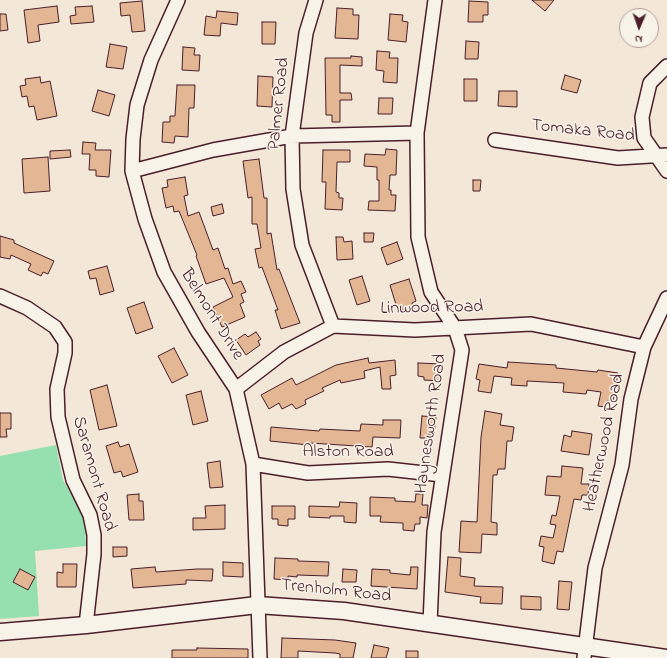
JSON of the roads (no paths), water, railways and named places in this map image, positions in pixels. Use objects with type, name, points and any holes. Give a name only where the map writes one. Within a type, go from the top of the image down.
[{"type":"main road","name":"Trenholm Road","points":[[0,632],[86,625],[257,605],[344,610],[430,623],[584,652],[667,658]]},
{"type":"street","name":"Belmont Drive","points":[[178,0],[151,60],[137,105],[133,139],[132,171],[145,219],[164,272],[198,332],[236,389],[253,464],[260,658]]},
{"type":"street","name":"Palmer Road","points":[[316,0],[306,33],[292,136],[293,189],[302,244],[333,326]]},
{"type":"street","name":"Haynesworth Road","points":[[430,623],[434,532],[462,350],[455,328],[432,292],[418,237],[417,133],[435,0]]},
{"type":"street","points":[[667,66],[650,83],[642,117],[644,138],[661,155],[667,171]]},
{"type":"street","points":[[132,171],[213,150],[292,136],[417,133]]},
{"type":"street","name":"Tomaka Road","points":[[495,140],[618,158],[661,155]]},
{"type":"street","name":"Saramont Road","points":[[0,296],[27,308],[56,326],[65,342],[65,353],[58,390],[58,416],[73,480],[90,515],[94,535],[94,554],[86,625]]},
{"type":"street","name":"Heatherwood Road","points":[[584,652],[595,568],[622,465],[631,398],[644,347],[667,298]]},
{"type":"street","name":"Linwood Road","points":[[333,326],[415,330],[532,324],[644,347]]},
{"type":"street","points":[[236,389],[284,352],[333,326]]},
{"type":"street","name":"Alston Road","points":[[253,464],[308,473],[388,469],[442,475]]}]
